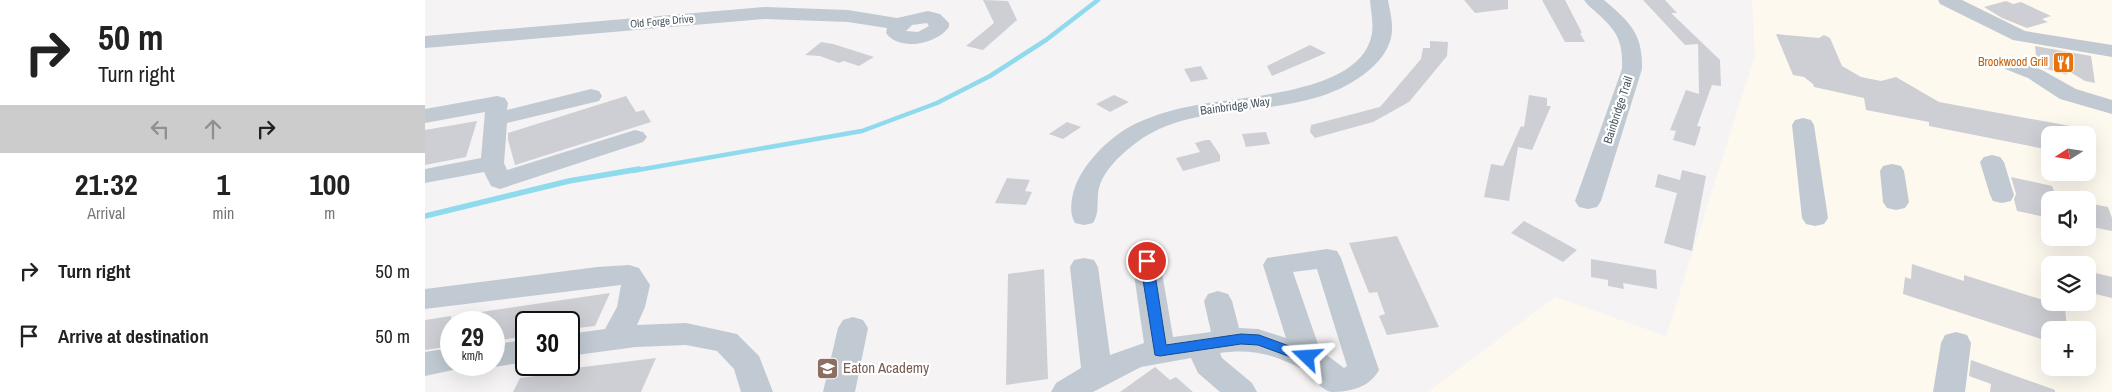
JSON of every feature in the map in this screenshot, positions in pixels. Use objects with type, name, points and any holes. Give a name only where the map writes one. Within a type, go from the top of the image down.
[{"type":"street","name":"Bainbridge Way","points":[[1084,217],[1087,189],[1098,166],[1117,145],[1143,128],[1167,118],[1191,112],[1275,101],[1306,94],[1340,81],[1363,66],[1377,50],[1382,35],[1379,0]]},
{"type":"street","name":"Bainbridge Trail","points":[[1588,201],[1632,69],[1632,49],[1627,35],[1617,22],[1593,0]]},
{"type":"street","points":[[1947,0],[2020,36],[2112,51]]},
{"type":"street","name":"Old Forge Drive","points":[[425,42],[765,13],[848,16],[900,24]]},
{"type":"street","points":[[2012,65],[2035,74],[2068,94],[2112,106]]},
{"type":"street","points":[[496,119],[548,108],[591,96]]},
{"type":"street","points":[[425,116],[497,103],[492,162],[500,181],[635,137]]},
{"type":"street","points":[[1803,125],[1815,218]]},
{"type":"street","points":[[425,176],[492,162]]},
{"type":"street","points":[[1992,162],[2002,195]]},
{"type":"street","points":[[1892,171],[1896,202]]},
{"type":"street","points":[[1067,392],[1097,374],[1135,357],[1160,351],[1241,339],[1259,340],[1307,357],[1344,385],[1364,370],[1327,258],[1277,265],[1307,357]]},
{"type":"street","points":[[1147,261],[1160,351]]},
{"type":"street","points":[[1085,267],[1097,374]]},
{"type":"street","points":[[425,299],[597,277],[629,275],[636,285],[631,307],[615,339]]},
{"type":"street","points":[[1219,301],[1215,343],[1209,365],[1241,392]]},
{"type":"street","points":[[839,392],[853,328]]},
{"type":"street","points":[[580,344],[686,334],[727,342],[748,364],[751,391]]},
{"type":"street","points":[[1949,392],[1956,343]]},
{"type":"street","points":[[425,364],[440,362]]},
{"type":"shaded area","points":[[1752,0],[2112,0],[2112,392],[1428,392],[1555,297],[1666,336],[1755,55]]},
{"type":"building","points":[[983,0],[1008,1],[1017,20],[983,50],[966,46],[994,23]]},
{"type":"building","points":[[1464,0],[1508,0],[1508,9],[1475,13]]},
{"type":"building","points":[[1542,0],[1565,0],[1585,42],[1565,42]]},
{"type":"building","points":[[1643,0],[1665,0],[1677,13],[1671,13],[1720,60],[1721,86],[1712,85],[1697,126],[1701,127],[1695,146],[1673,140],[1676,131],[1670,130],[1686,90],[1699,94],[1698,44],[1685,45]]},
{"type":"building","points":[[2006,1],[2013,4],[2021,2],[2051,16],[2042,19],[2048,22],[2027,28],[2002,18],[1984,7]]},
{"type":"building","points":[[1776,34],[1819,38],[1824,35],[1830,38],[1842,66],[1861,77],[1881,81],[1896,77],[1939,102],[2070,126],[2041,126],[2041,148],[1929,126],[1929,122],[1866,110],[1864,98],[1814,87],[1804,77],[1793,75]]},
{"type":"building","points":[[1430,41],[1448,42],[1447,56],[1409,102],[1373,122],[1315,138],[1310,132],[1311,125],[1380,107],[1421,59],[1423,48],[1430,48]]},
{"type":"building","points":[[821,42],[874,57],[859,66],[844,61],[839,63],[820,56],[805,55]]},
{"type":"building","points":[[1310,45],[1326,53],[1272,76],[1267,66]]},
{"type":"building","name":"Brookwood Grill","points":[[2035,46],[2091,56],[2095,83],[2085,81],[2065,69],[2067,75],[2037,66]]},
{"type":"building","points":[[1201,66],[1208,79],[1191,82],[1184,69]]},
{"type":"building","points":[[1114,95],[1129,102],[1110,112],[1096,104]]},
{"type":"building","points":[[1529,95],[1547,98],[1547,106],[1551,106],[1532,150],[1518,147],[1509,201],[1484,197],[1491,164],[1503,166],[1521,126],[1524,127]]},
{"type":"building","points":[[626,96],[636,112],[644,110],[651,122],[515,165],[508,133]]},
{"type":"building","points":[[477,121],[466,157],[425,165],[425,130]]},
{"type":"building","points":[[1067,122],[1081,127],[1063,139],[1049,134]]},
{"type":"building","points":[[1266,132],[1270,144],[1246,147],[1242,134]]},
{"type":"building","points":[[1210,140],[1220,155],[1220,161],[1183,171],[1176,158],[1200,152],[1195,143]]},
{"type":"building","points":[[1682,170],[1706,176],[1692,251],[1664,243],[1677,193],[1655,187],[1658,174],[1680,180]]},
{"type":"building","points":[[2011,177],[2052,186],[2054,191],[2041,191],[2041,216],[2017,211],[2014,199],[2016,194]]},
{"type":"building","points":[[1007,178],[1030,180],[1025,191],[1032,192],[1026,205],[995,203]]},
{"type":"building","points":[[2096,205],[2108,207],[2112,218],[2112,231],[2096,228]]},
{"type":"building","points":[[1524,221],[1577,250],[1563,262],[1511,233]]},
{"type":"building","points":[[1397,236],[1439,327],[1387,335],[1379,316],[1385,314],[1377,292],[1369,293],[1349,243]]},
{"type":"building","points":[[1591,259],[1656,270],[1657,289],[1623,283],[1624,289],[1608,286],[1608,280],[1591,277]]},
{"type":"building","points":[[1912,264],[1964,281],[1964,275],[2041,299],[2041,311],[2065,311],[2066,321],[2041,321],[2041,339],[1903,294],[1905,277],[1911,279]]},
{"type":"building","points":[[1044,269],[1048,379],[1006,385],[1008,274]]},
{"type":"building","points":[[2096,273],[2112,277],[2112,298],[2096,294]]},
{"type":"building","points":[[610,293],[595,326],[580,328],[580,311],[515,311],[515,338],[505,339],[505,311],[487,311]]},
{"type":"building","points":[[440,318],[440,348],[425,350],[425,320]]},
{"type":"building","points":[[656,358],[641,392],[513,392],[520,378],[580,376],[580,367]]},
{"type":"building","points":[[1971,360],[2055,390],[2055,392],[1990,392],[1991,384],[1969,376]]},
{"type":"building","points":[[1155,367],[1170,380],[1176,377],[1193,392],[1120,392]]},
{"type":"waterway","points":[[632,171],[862,131],[937,103],[990,76],[1046,40],[1098,0]]},
{"type":"waterway","points":[[425,216],[569,181],[639,169]]},
{"type":"place","name":"Brookwood Grill","points":[[2064,62]]},
{"type":"place","name":"Eaton Academy","points":[[827,368]]},
{"type":"route","points":[[1147,261],[1160,351],[1241,339],[1259,340],[1307,357]]}]
